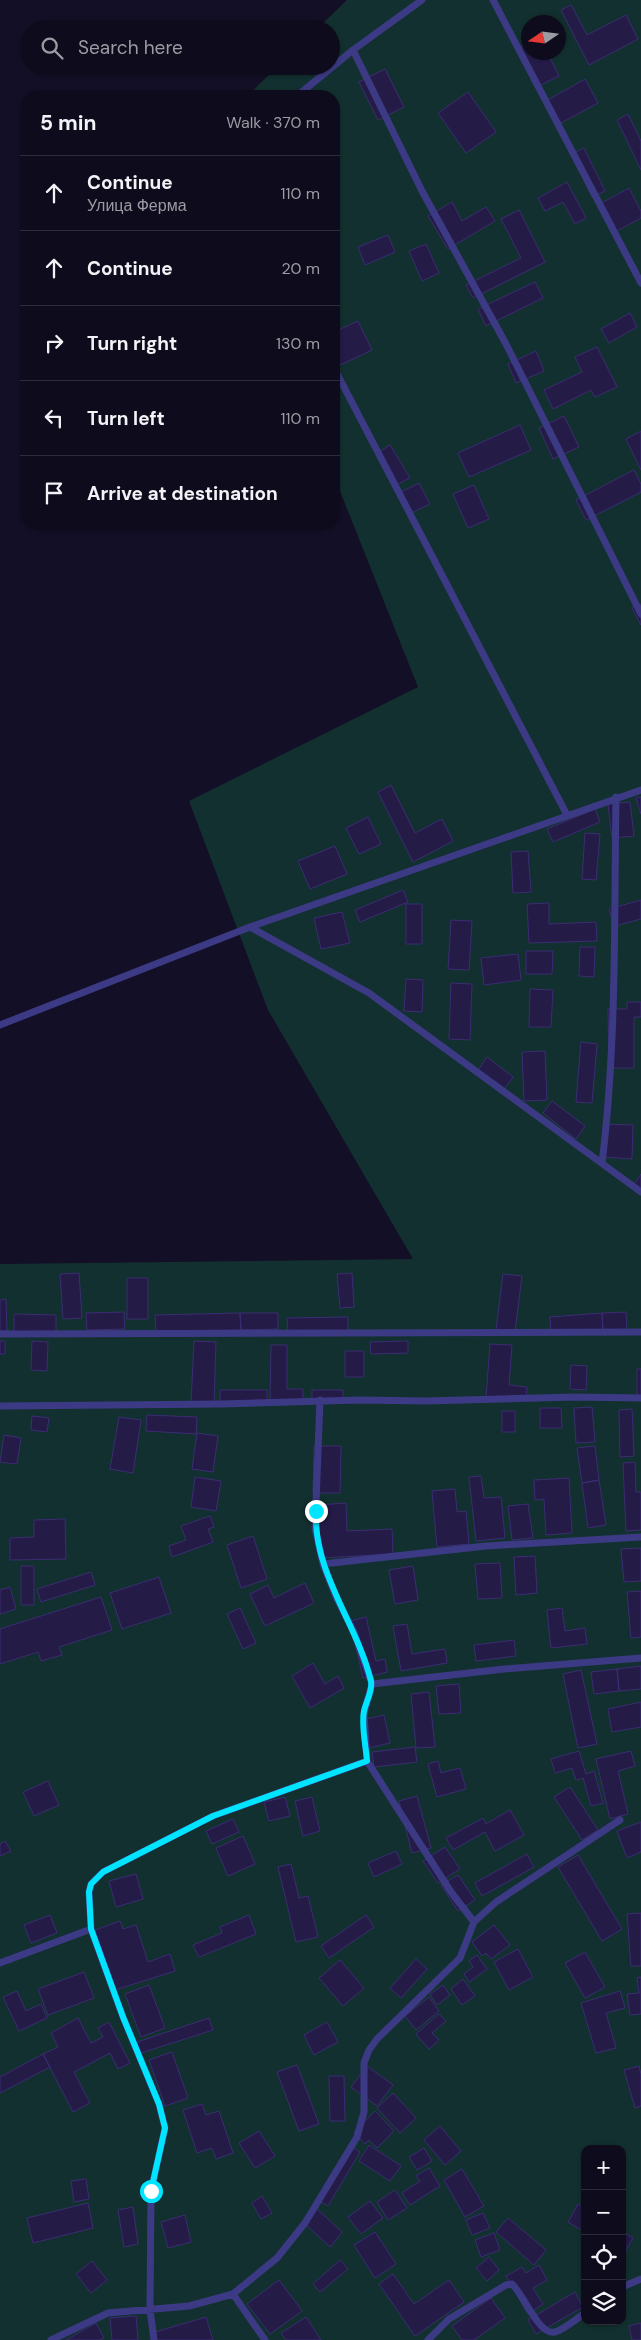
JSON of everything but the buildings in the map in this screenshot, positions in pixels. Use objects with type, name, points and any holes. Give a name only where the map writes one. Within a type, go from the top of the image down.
[{"type":"lane","points":[[340,61],[422,0]]},
{"type":"lane","points":[[493,0],[641,283]]},
{"type":"lane","points":[[353,50],[422,191],[506,344],[641,614]]},
{"type":"lane","points":[[304,90],[323,75]]},
{"type":"lane","points":[[340,380],[567,815]]},
{"type":"lane","points":[[0,1025],[308,906],[439,862],[616,797],[641,790]]},
{"type":"lane","points":[[602,1163],[610,1096],[615,951],[616,797]]},
{"type":"lane","points":[[250,928],[368,993],[641,1192]]},
{"type":"lane","points":[[0,1334],[641,1332]]},
{"type":"lane","points":[[0,1406],[320,1400],[641,1398]]},
{"type":"lane","points":[[320,1400],[316,1528],[323,1564],[337,1599],[354,1632],[372,1684],[364,1713],[367,1761],[451,1892],[474,1922]]},
{"type":"lane","points":[[323,1564],[486,1546],[641,1537]]},
{"type":"lane","points":[[372,1684],[504,1669],[641,1658]]},
{"type":"lane","points":[[154,2340],[150,2310],[151,2191],[165,2128],[159,2104],[123,2017],[91,1929],[89,1892],[91,1884],[103,1872],[213,1816],[367,1761]]},
{"type":"lane","points":[[51,2340],[108,2313],[189,2306],[233,2294],[277,2258],[305,2223],[357,2137],[364,2112],[364,2063],[369,2050],[377,2039],[460,1958],[474,1922],[496,1902],[620,1820]]},
{"type":"lane","points":[[0,1963],[91,1929]]},
{"type":"lane","points":[[626,2285],[641,2279]]},
{"type":"lane","points":[[428,2340],[449,2319],[494,2291],[512,2284],[520,2292],[537,2322],[550,2336],[581,2316]]},
{"type":"lane","points":[[233,2294],[265,2340]]},
{"type":"green space","points":[[347,0],[641,0],[641,2340],[0,2340],[0,1264],[413,1259],[268,1010],[189,801],[418,687],[340,491],[340,90],[253,90],[269,75],[340,75],[340,20],[326,20]]},
{"type":"route","points":[[151,2191],[165,2128],[159,2104],[123,2017],[91,1929],[89,1892],[91,1884],[103,1872],[213,1816],[367,1761],[364,1713],[372,1684],[354,1632],[337,1599],[323,1564],[317,1540],[316,1511]]}]
